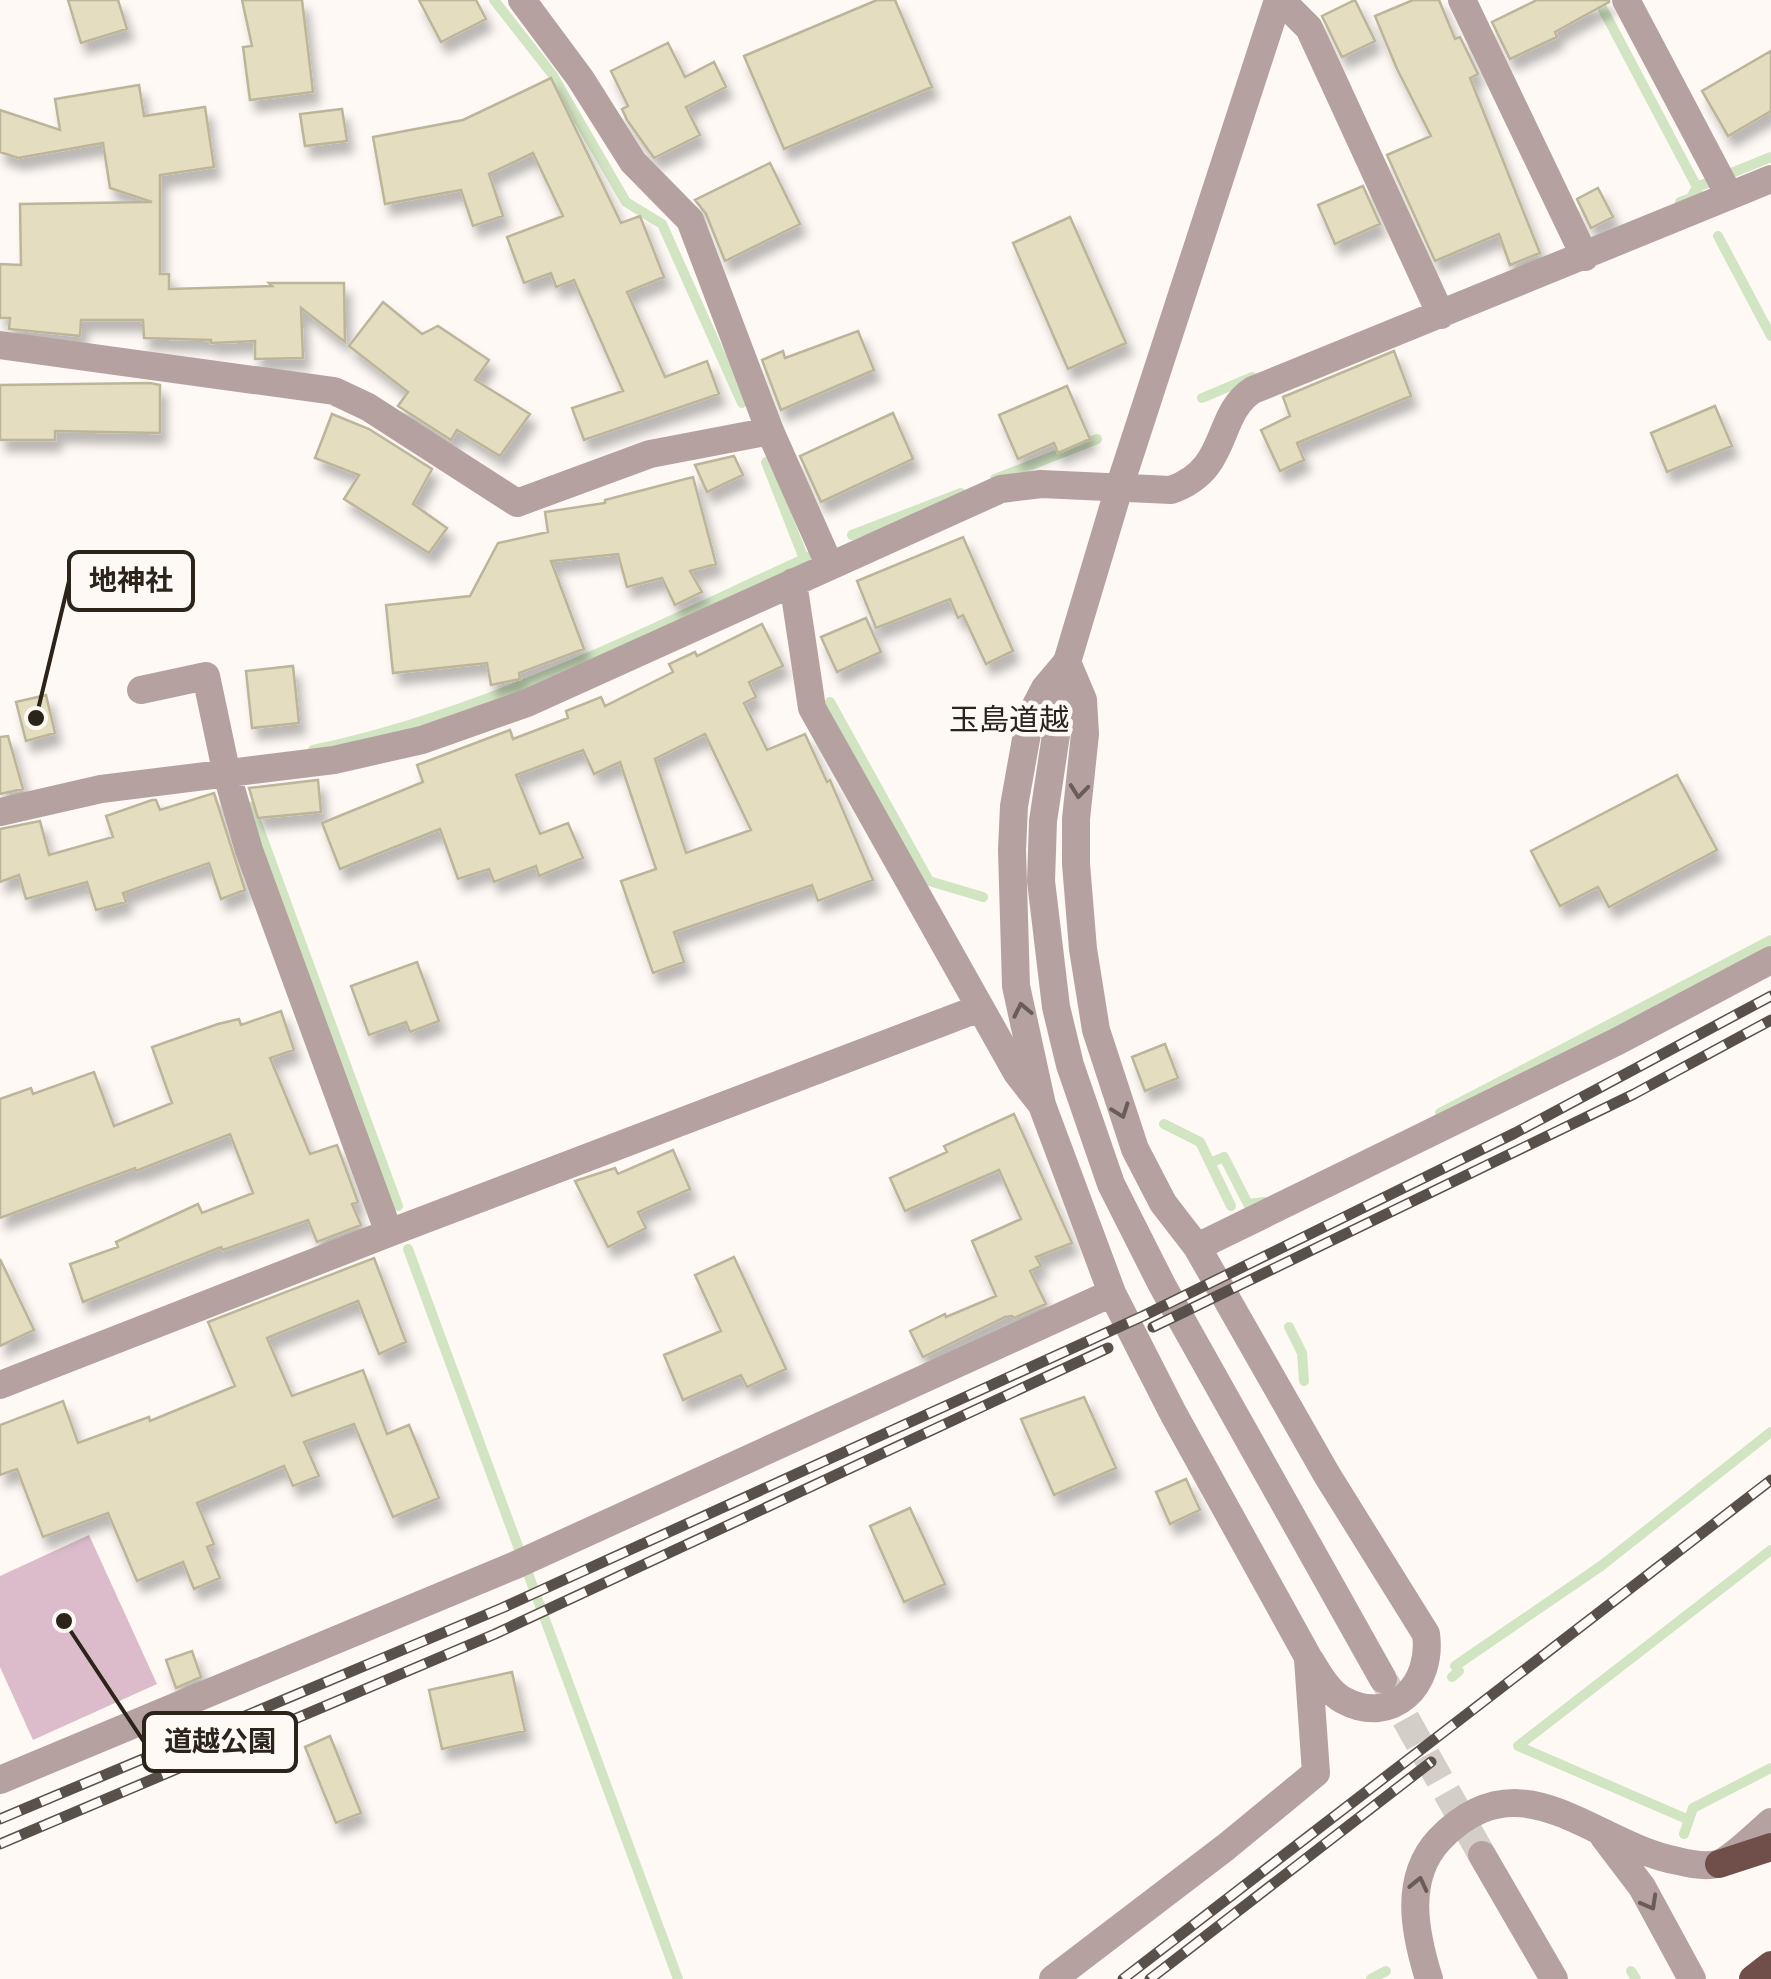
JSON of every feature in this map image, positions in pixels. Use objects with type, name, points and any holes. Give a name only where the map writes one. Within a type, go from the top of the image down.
[{"type":"highway","points":[[1720,1864],[1771,1846]]},
{"type":"highway","points":[[1754,1979],[1771,1965]]},
{"type":"street","points":[[522,0],[580,78],[632,162],[690,220],[770,431],[829,564]]},
{"type":"street","points":[[1383,1678],[1162,1285],[1110,1184],[1070,1065],[1056,1007],[1041,880],[1042,821],[1067,662],[1280,0],[1308,28],[1437,305]]},
{"type":"street","points":[[1462,0],[1581,247]]},
{"type":"street","points":[[1626,0],[1722,182]]},
{"type":"street","points":[[0,812],[100,790],[334,760],[422,740],[527,703],[1000,489],[1041,484],[1171,490],[1186,485],[1214,458],[1246,395],[1437,305],[1581,247],[1722,182],[1771,179]]},
{"type":"street","points":[[0,344],[334,391],[368,407],[517,503],[650,454],[770,431]]},
{"type":"street","points":[[793,582],[812,708],[980,1008],[1042,1105]]},
{"type":"street","points":[[1067,662],[1083,700],[1085,734],[1076,819],[1076,864],[1083,949],[1096,1030],[1135,1149],[1163,1203],[1197,1246],[1327,1475],[1426,1634],[1429,1653],[1422,1678],[1392,1704],[1376,1708],[1341,1699],[1330,1690],[1308,1657],[1173,1413],[1112,1293],[1042,1105],[1016,986],[1013,820],[1030,717],[1045,688],[1067,662]]},
{"type":"street","points":[[141,690],[206,676],[227,775],[249,850],[390,1232]]},
{"type":"street","points":[[1197,1246],[1618,1041],[1771,960]]},
{"type":"street","points":[[0,1385],[980,1008]]},
{"type":"street","points":[[0,1780],[524,1562],[1112,1293]]},
{"type":"street","points":[[1053,1979],[1226,1847],[1316,1772],[1308,1657]]},
{"type":"street","points":[[1429,1979],[1418,1942],[1415,1900],[1424,1862],[1452,1827],[1481,1810],[1523,1804],[1565,1812],[1661,1858],[1694,1864],[1720,1864],[1771,1822]]},
{"type":"street","points":[[1600,1832],[1642,1888],[1692,1979]]},
{"type":"street","points":[[1482,1855],[1554,1979]]},
{"type":"shaded area","points":[[89,1535],[157,1684],[33,1740],[0,1667],[0,1576]]},
{"type":"building","points":[[68,0],[118,0],[127,29],[81,43]]},
{"type":"building","points":[[242,0],[302,0],[313,92],[250,100],[243,47],[252,46]]},
{"type":"building","points":[[419,0],[476,0],[486,19],[441,42]]},
{"type":"building","points":[[877,0],[895,0],[932,87],[784,149],[744,56]]},
{"type":"building","points":[[1355,0],[1375,41],[1342,57],[1322,16]]},
{"type":"building","points":[[1413,0],[1439,0],[1455,39],[1460,37],[1478,74],[1470,78],[1540,253],[1510,265],[1499,234],[1435,261],[1387,155],[1431,136],[1375,16]]},
{"type":"building","points":[[1537,0],[1609,2],[1555,32],[1557,37],[1510,59],[1492,22]]},
{"type":"building","points":[[668,43],[685,77],[714,62],[726,87],[686,107],[700,135],[654,158],[627,120],[622,109],[628,106],[611,71]]},
{"type":"building","points":[[1771,51],[1771,111],[1728,136],[1702,91]]},
{"type":"building","points":[[551,78],[621,223],[640,216],[664,277],[627,292],[665,377],[707,361],[719,394],[584,440],[572,408],[623,391],[574,280],[556,287],[551,273],[524,283],[507,237],[563,216],[533,153],[489,174],[503,216],[473,226],[461,190],[385,204],[373,137],[463,120]]},
{"type":"building","points":[[139,85],[144,116],[205,107],[214,167],[160,175],[160,274],[169,274],[169,289],[344,283],[345,342],[301,308],[303,358],[255,359],[255,341],[211,343],[144,338],[143,320],[81,320],[80,336],[9,329],[10,318],[0,318],[0,264],[21,265],[20,204],[152,202],[110,188],[103,143],[18,158],[0,152],[0,110],[60,130],[55,99]]},
{"type":"building","points":[[342,109],[347,141],[305,146],[300,114]]},
{"type":"building","points":[[770,163],[800,224],[725,261],[706,214],[695,200]]},
{"type":"building","points":[[1363,186],[1380,224],[1335,244],[1318,205]]},
{"type":"building","points":[[1598,188],[1613,217],[1591,228],[1577,199]]},
{"type":"building","points":[[1070,217],[1126,343],[1068,369],[1013,243]]},
{"type":"building","points":[[383,302],[422,334],[438,326],[489,360],[475,380],[530,414],[500,456],[457,430],[451,440],[398,406],[408,392],[349,346]]},
{"type":"building","points":[[858,331],[874,370],[781,410],[762,360],[783,351],[785,358]]},
{"type":"building","points":[[1394,351],[1411,396],[1297,443],[1304,460],[1280,471],[1261,430],[1290,416],[1283,397]]},
{"type":"building","points":[[0,385],[160,385],[160,433],[55,431],[55,440],[0,440]]},
{"type":"building","points":[[1067,386],[1090,439],[1058,453],[1054,443],[1018,459],[999,415]]},
{"type":"building","points":[[1715,406],[1732,446],[1667,472],[1651,433]]},
{"type":"building","points":[[893,413],[913,459],[821,502],[800,456]]},
{"type":"building","points":[[332,414],[369,429],[432,469],[413,504],[447,528],[429,553],[344,499],[359,475],[315,458]]},
{"type":"building","points":[[734,456],[743,475],[707,492],[695,465]]},
{"type":"building","points":[[693,477],[716,564],[690,571],[702,592],[675,605],[662,578],[627,587],[618,554],[551,561],[584,649],[519,673],[520,679],[491,685],[487,663],[393,673],[386,605],[470,596],[498,543],[548,532],[545,512],[605,503]]},
{"type":"building","points":[[963,537],[1013,651],[986,664],[963,615],[958,618],[950,599],[876,628],[857,581]]},
{"type":"building","points":[[866,618],[881,652],[837,672],[821,637]]},
{"type":"building","points":[[762,624],[783,666],[749,682],[756,697],[744,703],[767,750],[805,734],[827,782],[830,780],[873,880],[818,901],[812,885],[674,932],[684,962],[653,973],[621,881],[656,869],[620,762],[594,774],[583,750],[516,775],[540,834],[568,823],[583,858],[539,876],[536,866],[494,882],[489,869],[458,879],[440,829],[340,869],[322,823],[423,782],[417,765],[510,730],[513,739],[568,718],[566,711],[601,697],[605,706],[673,672],[669,664],[695,652],[697,656]],"holes":[[[705,734],[751,830],[686,853],[655,759]]]},
{"type":"building","points":[[293,666],[299,723],[252,728],[246,671]]},
{"type":"building","points":[[46,695],[55,733],[26,741],[16,702]]},
{"type":"building","points":[[8,736],[23,789],[0,794],[0,737]]},
{"type":"building","points":[[1677,775],[1717,850],[1609,907],[1598,887],[1560,906],[1531,851]]},
{"type":"building","points":[[318,780],[321,812],[258,818],[249,788]]},
{"type":"building","points":[[214,793],[245,890],[221,899],[209,863],[123,893],[126,902],[96,910],[87,882],[26,899],[19,875],[0,882],[0,829],[40,821],[49,855],[113,837],[106,816],[152,800],[156,800],[160,810]]},
{"type":"building","points":[[417,962],[439,1021],[410,1032],[406,1022],[369,1035],[351,986]]},
{"type":"building","points":[[281,1011],[294,1050],[270,1058],[310,1154],[337,1145],[358,1202],[352,1204],[361,1225],[317,1242],[308,1220],[223,1250],[221,1247],[83,1302],[70,1264],[118,1247],[116,1242],[198,1204],[202,1213],[253,1193],[230,1134],[0,1218],[0,1099],[31,1088],[33,1094],[94,1072],[114,1126],[172,1103],[152,1047],[218,1024],[239,1019],[241,1025]]},
{"type":"building","points":[[1165,1044],[1178,1078],[1145,1091],[1132,1057]]},
{"type":"building","points":[[1014,1114],[1072,1243],[1036,1257],[1041,1266],[1030,1271],[1046,1304],[1014,1318],[1005,1317],[923,1357],[910,1331],[996,1296],[972,1241],[1021,1219],[999,1170],[905,1211],[890,1178],[947,1152],[944,1146]]},
{"type":"building","points":[[673,1150],[690,1189],[638,1212],[646,1228],[608,1247],[575,1181],[615,1168],[618,1174]]},
{"type":"building","points":[[734,1257],[786,1369],[747,1387],[741,1375],[683,1400],[664,1355],[721,1331],[695,1275]]},
{"type":"building","points":[[374,1258],[406,1342],[379,1354],[358,1301],[267,1338],[292,1396],[363,1370],[387,1434],[409,1425],[439,1498],[393,1517],[354,1424],[304,1442],[319,1476],[293,1486],[284,1466],[197,1503],[214,1544],[207,1547],[220,1578],[194,1589],[183,1562],[137,1581],[108,1513],[43,1537],[17,1469],[0,1475],[0,1425],[63,1401],[78,1443],[149,1417],[150,1421],[235,1386],[208,1322]]},
{"type":"building","points":[[0,1259],[34,1330],[0,1346]]},
{"type":"building","points":[[1084,1397],[1116,1468],[1054,1495],[1021,1419]]},
{"type":"building","points":[[1186,1479],[1200,1510],[1170,1524],[1156,1492]]},
{"type":"building","points":[[910,1508],[945,1584],[904,1602],[870,1526]]},
{"type":"building","points":[[192,1651],[201,1677],[176,1688],[166,1660]]},
{"type":"building","points":[[512,1672],[525,1731],[442,1749],[429,1690]]},
{"type":"building","points":[[330,1736],[361,1813],[336,1823],[305,1747]]},
{"type":"waterway","points":[[494,0],[552,74],[626,202],[662,224],[742,403]]},
{"type":"waterway","points":[[1598,0],[1698,189]]},
{"type":"waterway","points":[[1680,202],[1691,198],[1697,187],[1771,157]]},
{"type":"waterway","points":[[1718,236],[1771,336]]},
{"type":"waterway","points":[[1202,398],[1252,377]]},
{"type":"waterway","points":[[995,479],[1097,439]]},
{"type":"waterway","points":[[766,462],[804,559]]},
{"type":"waterway","points":[[852,535],[961,493]]},
{"type":"waterway","points":[[771,580],[769,575],[808,557]]},
{"type":"waterway","points":[[313,750],[373,736],[489,698],[602,652],[769,575]]},
{"type":"waterway","points":[[830,702],[929,881],[983,897]]},
{"type":"waterway","points":[[251,807],[398,1206]]},
{"type":"waterway","points":[[1440,1113],[1771,940]]},
{"type":"waterway","points":[[1164,1124],[1200,1142],[1231,1206]]},
{"type":"waterway","points":[[1210,1163],[1224,1157],[1248,1204],[1264,1202]]},
{"type":"waterway","points":[[408,1249],[678,1979]]},
{"type":"waterway","points":[[1289,1327],[1302,1353],[1304,1381]]},
{"type":"waterway","points":[[1452,1677],[1459,1671],[1455,1666],[1601,1566],[1771,1432]]},
{"type":"waterway","points":[[1689,1820],[1518,1746],[1771,1550]]},
{"type":"waterway","points":[[1684,1834],[1693,1808],[1771,1768]]},
{"type":"waterway","points":[[1371,1979],[1386,1971]]},
{"type":"waterway","points":[[1631,1971],[1636,1979]]},
{"type":"tunnel","points":[[1385,1682],[1482,1855]]},
{"type":"railway","points":[[0,1819],[502,1608],[1143,1316],[1515,1133],[1771,996]]},
{"type":"railway","points":[[1153,1327],[1634,1094],[1771,1020]]},
{"type":"railway","points":[[0,1844],[495,1634],[1108,1348]]},
{"type":"railway","points":[[1123,1979],[1771,1480]]},
{"type":"railway","points":[[1150,1979],[1431,1762]]},
{"type":"place","name":"地神社","points":[[36,718]]},
{"type":"place","name":"道越公園","points":[[64,1621]]},
{"type":"district","name":"玉島道越","points":[[1009,720]]}]
